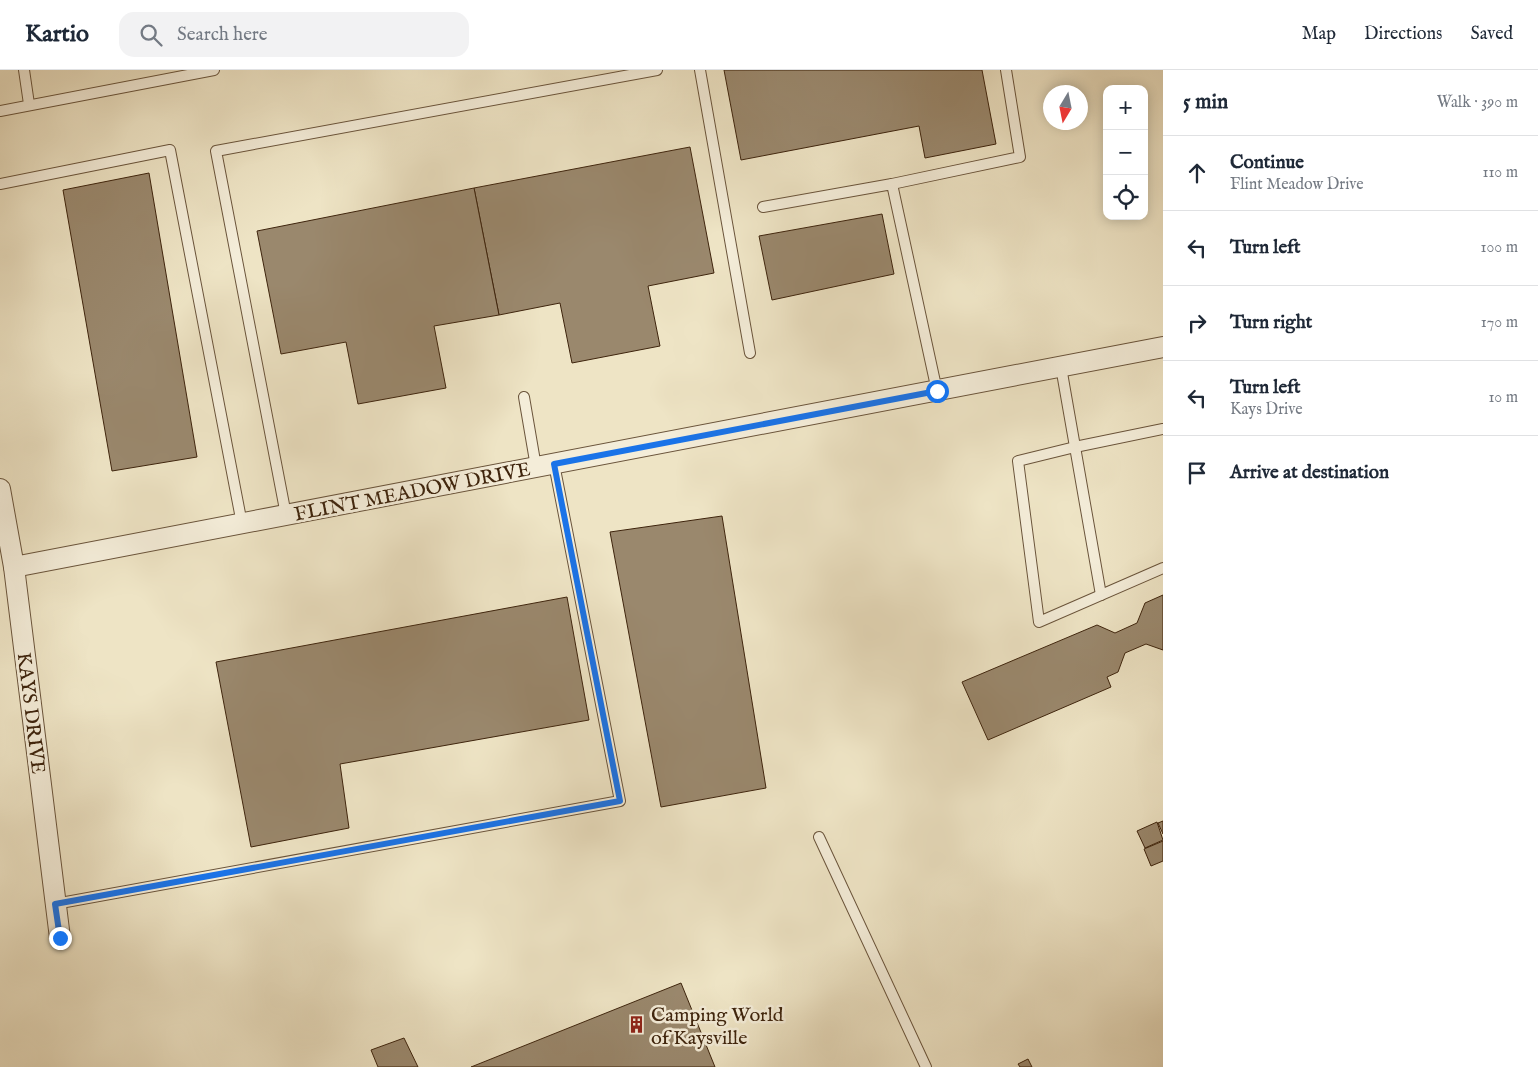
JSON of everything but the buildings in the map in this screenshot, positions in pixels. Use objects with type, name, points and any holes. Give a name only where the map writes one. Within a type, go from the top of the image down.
[{"type":"street","name":"FLINT MEADOW DRIVE","points":[[14,567],[1163,347]]},
{"type":"street","name":"KAYS DRIVE","points":[[0,489],[14,567],[60,938]]},
{"type":"lane","points":[[24,70],[29,104]]},
{"type":"lane","points":[[0,111],[214,70]]},
{"type":"lane","points":[[286,515],[216,151],[657,70]]},
{"type":"lane","points":[[700,70],[750,352]]},
{"type":"lane","points":[[762,207],[892,184],[1020,158],[1006,70]]},
{"type":"lane","points":[[0,184],[170,150],[242,524]]},
{"type":"lane","points":[[892,184],[937,391]]},
{"type":"lane","points":[[1061,367],[1101,595]]},
{"type":"lane","points":[[55,904],[620,801],[545,466],[524,397]]},
{"type":"lane","points":[[1163,429],[1018,461],[1039,622],[1163,568]]},
{"type":"lane","points":[[819,837],[926,1067]]},
{"type":"place","name":"Camping World of Kaysville","points":[[637,1025]]},
{"type":"route","points":[[60,938],[55,904],[620,801],[554,464],[937,391]]}]
